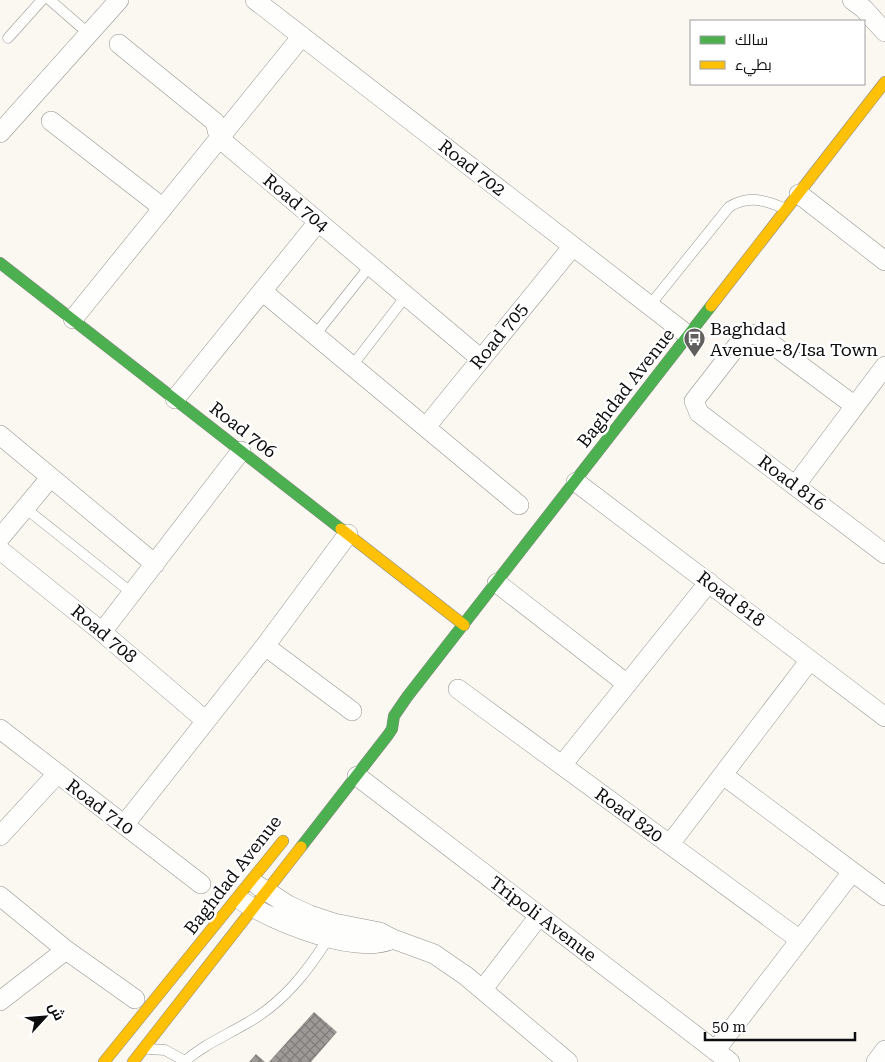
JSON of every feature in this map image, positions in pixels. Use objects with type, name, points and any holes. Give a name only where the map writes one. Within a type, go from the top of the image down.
[{"type":"street","points":[[0,133],[119,0]]},
{"type":"street","name":"Road 702","points":[[255,0],[689,336]]},
{"type":"street","points":[[858,5],[885,16]]},
{"type":"street","points":[[858,5],[885,32]]},
{"type":"street","points":[[73,320],[302,36]]},
{"type":"street","name":"Road 704","points":[[119,44],[215,122],[219,138],[480,359]]},
{"type":"street","name":"Baghdad Avenue","points":[[133,1062],[357,776],[392,729],[394,716],[885,82]]},
{"type":"street","points":[[51,121],[163,208]]},
{"type":"street","points":[[799,194],[885,261]]},
{"type":"street","points":[[175,399],[318,222]]},
{"type":"street","name":"Road 705","points":[[426,427],[572,246]]},
{"type":"street","name":"Road 706","points":[[0,263],[464,625]]},
{"type":"street","points":[[262,291],[520,505]]},
{"type":"street","name":"Road 816","points":[[856,406],[761,336],[752,334],[743,338],[696,397],[694,406],[699,413],[885,554]]},
{"type":"street","points":[[795,486],[885,366]]},
{"type":"street","points":[[0,435],[155,564]]},
{"type":"street","points":[[102,632],[241,451]]},
{"type":"street","points":[[0,538],[50,478]]},
{"type":"street","name":"Road 818","points":[[576,482],[885,718]]},
{"type":"street","points":[[124,825],[265,646],[348,534]]},
{"type":"street","name":"Road 708","points":[[0,550],[102,632],[206,721]]},
{"type":"street","points":[[562,765],[709,582]]},
{"type":"street","points":[[497,583],[627,684]]},
{"type":"street","points":[[265,646],[352,711]]},
{"type":"street","points":[[670,844],[810,660]]},
{"type":"street","name":"Road 820","points":[[458,689],[800,940]]},
{"type":"street","name":"Baghdad Avenue","points":[[382,721],[394,716]]},
{"type":"street","name":"Road 710","points":[[0,729],[200,884]]},
{"type":"street","points":[[0,836],[57,774]]},
{"type":"street","points":[[723,775],[885,896]]},
{"type":"street","name":"Tripoli Avenue","points":[[357,776],[730,1062]]},
{"type":"street","name":"Baghdad Avenue","points":[[104,1062],[289,834]]},
{"type":"street","points":[[715,1051],[852,872]]},
{"type":"street","points":[[251,880],[267,892],[310,915],[334,923],[374,930],[434,954],[451,964],[568,1062]]},
{"type":"street","points":[[0,896],[66,950],[135,999]]},
{"type":"street","points":[[236,899],[278,920],[329,937],[372,944],[393,939]]},
{"type":"street","points":[[483,990],[539,916]]},
{"type":"street","points":[[0,1001],[66,950]]},
{"type":"street","points":[[876,1062],[885,1050]]},
{"type":"lane","points":[[8,38],[42,0]]},
{"type":"lane","points":[[50,0],[88,34]]},
{"type":"lane","points":[[650,305],[729,207],[737,202],[754,199],[787,209]]},
{"type":"lane","points":[[315,335],[370,266]]},
{"type":"lane","points":[[352,366],[406,296]]},
{"type":"lane","points":[[25,508],[132,592]]},
{"type":"lane","points":[[143,1051],[165,1050],[184,1062],[201,1048],[248,1023],[272,1006],[294,986],[314,962],[329,937]]},
{"type":"building","points":[[314,1012],[337,1032],[311,1062],[269,1062]]},
{"type":"building","points":[[256,1054],[265,1062],[249,1062]]},
{"type":"traffic: fast","points":[[0,263],[341,529]]},
{"type":"traffic: fast","points":[[301,847],[388,735],[392,729],[394,716],[407,697],[711,306]]},
{"type":"traffic: slow","points":[[711,306],[885,82]]},
{"type":"traffic: slow","points":[[341,529],[464,625]]},
{"type":"traffic: slow","points":[[104,1062],[283,841]]},
{"type":"traffic: slow","points":[[133,1062],[301,847]]},
{"type":"place","name":"Baghdad Avenue-8/Isa Town","points":[[694,358]]}]
